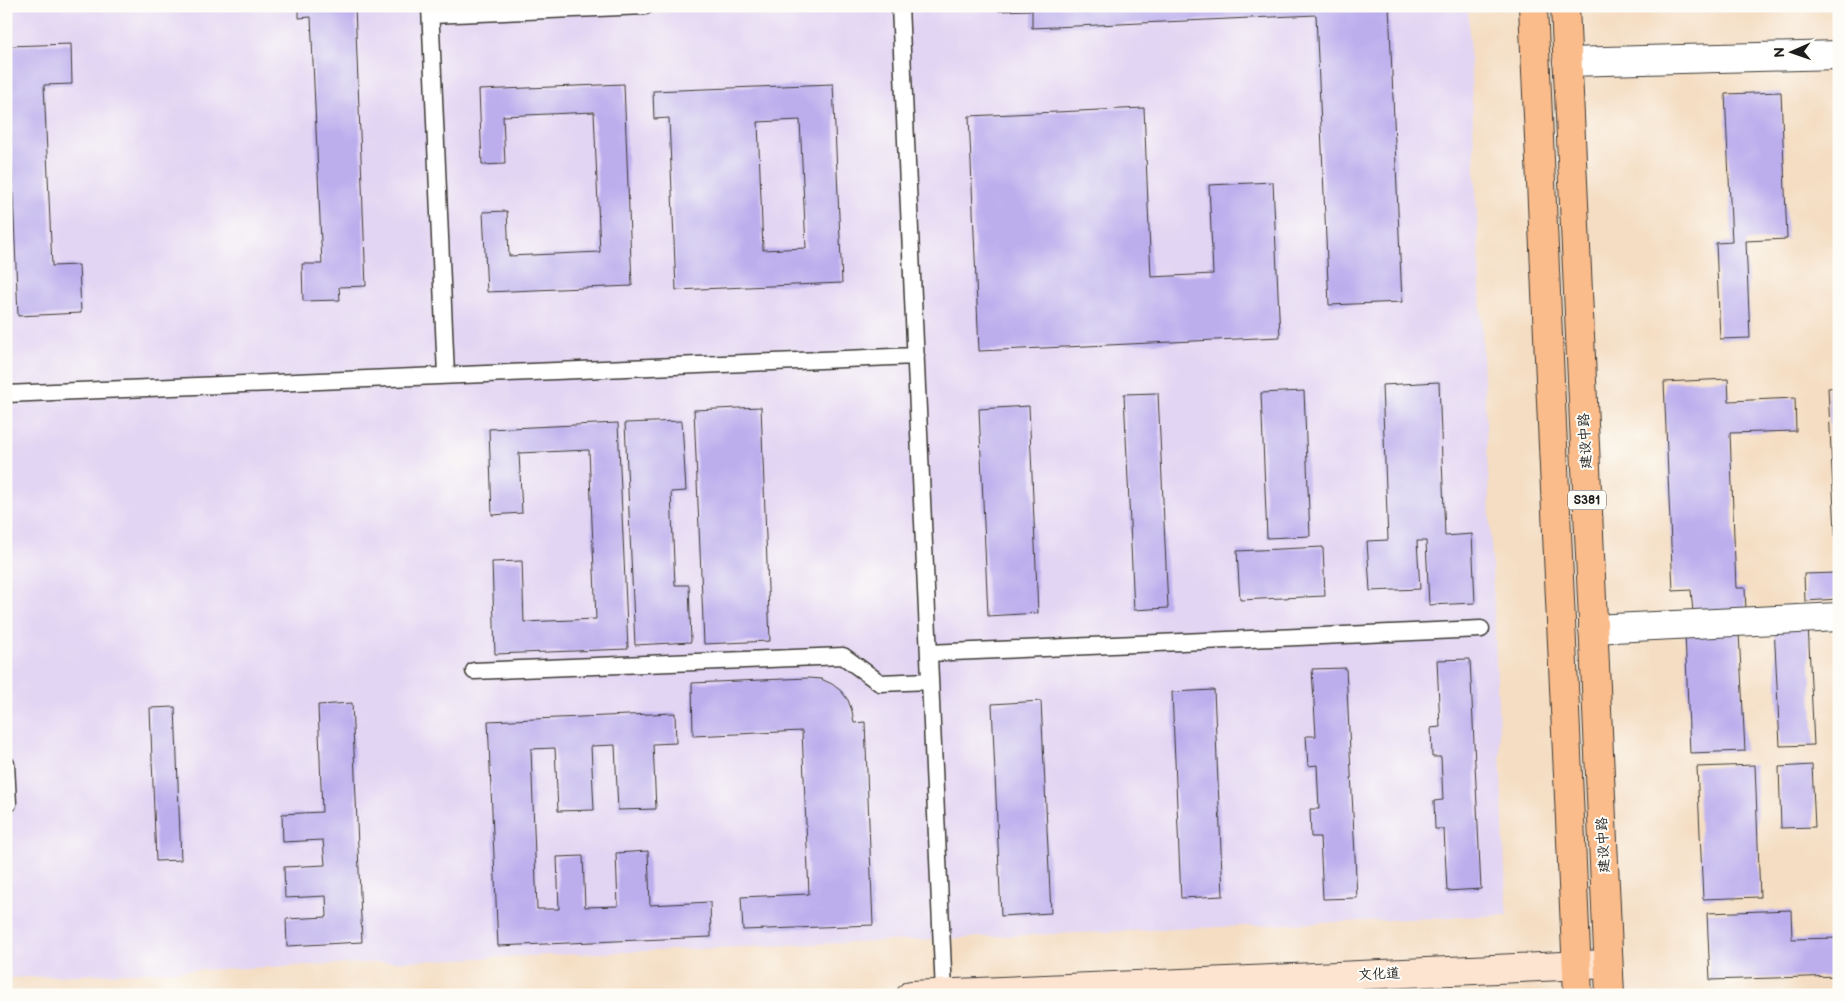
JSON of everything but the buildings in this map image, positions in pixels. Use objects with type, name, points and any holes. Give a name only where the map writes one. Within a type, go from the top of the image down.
[{"type":"main road","name":"S381","points":[[1534,6],[1578,995]]},
{"type":"main road","name":"建设中路","points":[[1565,6],[1610,995]]},
{"type":"main road","name":"文化道","points":[[910,995],[1608,964]]},
{"type":"street","points":[[1567,62],[1839,55]]},
{"type":"street","points":[[1593,629],[1839,617]]},
{"type":"lane","points":[[446,375],[431,11],[645,6]]},
{"type":"lane","points":[[900,6],[944,993]]},
{"type":"lane","points":[[6,394],[916,356]]},
{"type":"lane","points":[[929,653],[1481,629]]},
{"type":"lane","points":[[474,672],[843,656],[880,683],[930,681]]},
{"type":"lane","points":[[6,764],[8,804]]},
{"type":"shaded area","points":[[6,6],[1468,6],[1507,915],[6,978]]}]
